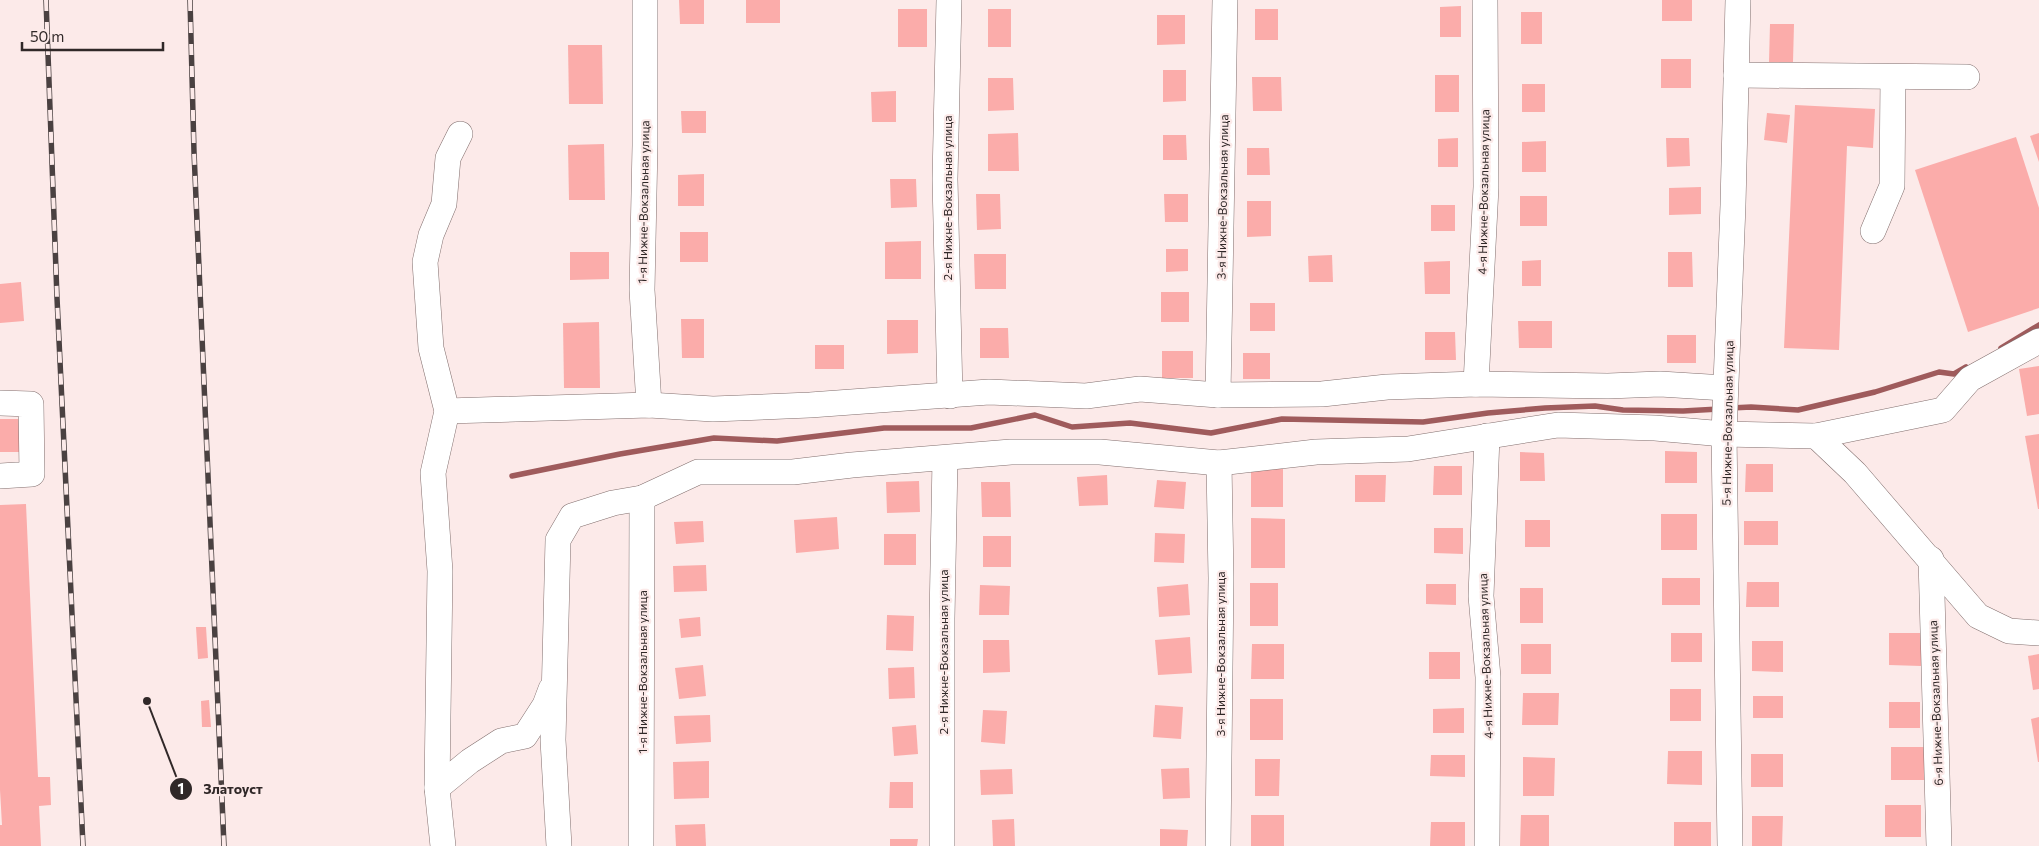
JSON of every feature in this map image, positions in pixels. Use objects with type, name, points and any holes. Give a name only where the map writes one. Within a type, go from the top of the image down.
[{"type":"street","name":"1-я Нижне-Вокзальная улица","points":[[645,0],[642,290],[649,405]]},
{"type":"street","name":"2-я Нижне-Вокзальная улица","points":[[948,0],[945,179],[950,396]]},
{"type":"street","name":"3-я Нижне-Вокзальная улица","points":[[1218,394],[1225,0]]},
{"type":"street","name":"4-я Нижне-Вокзальная улица","points":[[1476,384],[1486,187],[1486,0]]},
{"type":"street","name":"5-я Нижне-Вокзальная улица","points":[[1730,846],[1724,434],[1733,205],[1738,0]]},
{"type":"street","points":[[1736,75],[1967,77]]},
{"type":"street","points":[[1873,231],[1892,186],[1893,77]]},
{"type":"street","points":[[443,846],[438,788],[440,570],[432,473],[447,411],[431,348],[425,262],[431,235],[444,204],[448,158],[460,134]]},
{"type":"street","points":[[558,846],[553,740],[558,540],[572,516],[613,503],[642,498],[698,472],[793,472],[852,465],[945,459],[1011,452],[1100,452],[1219,463],[1316,452],[1408,449],[1558,426],[1655,428],[1724,434],[1816,436],[1943,410],[1970,379],[2039,340]]},
{"type":"street","points":[[447,411],[649,405],[712,409],[810,406],[989,392],[1086,396],[1140,389],[1218,394],[1322,394],[1387,387],[1476,384],[1608,386],[1660,384],[1725,388]]},
{"type":"street","points":[[0,403],[31,404],[32,474],[0,476]]},
{"type":"street","name":"4-я Нижне-Вокзальная улица","points":[[1487,436],[1481,596],[1488,677],[1487,846]]},
{"type":"street","points":[[1816,436],[1855,474],[1978,616],[2009,631],[2039,633]]},
{"type":"street","name":"2-я Нижне-Вокзальная улица","points":[[942,846],[942,619],[945,459]]},
{"type":"street","name":"3-я Нижне-Вокзальная улица","points":[[1218,846],[1221,578],[1219,463]]},
{"type":"street","name":"1-я Нижне-Вокзальная улица","points":[[641,846],[642,498]]},
{"type":"street","name":"6-я Нижне-Вокзальная улица","points":[[1930,559],[1939,846]]},
{"type":"street","points":[[438,788],[470,761],[501,740],[525,736],[545,705],[554,681]]},
{"type":"building","points":[[679,0],[704,0],[704,24],[680,24]]},
{"type":"building","points":[[746,0],[780,0],[780,23],[746,23]]},
{"type":"building","points":[[1662,0],[1692,0],[1692,21],[1662,21]]},
{"type":"building","points":[[1461,6],[1461,37],[1440,37],[1440,7]]},
{"type":"building","points":[[898,9],[927,9],[927,47],[898,47]]},
{"type":"building","points":[[988,9],[1011,9],[1011,47],[988,47]]},
{"type":"building","points":[[1255,9],[1278,9],[1278,40],[1255,40]]},
{"type":"building","points":[[1521,12],[1542,12],[1542,44],[1521,44]]},
{"type":"building","points":[[1157,15],[1185,15],[1185,44],[1157,45]]},
{"type":"building","points":[[1770,24],[1794,24],[1793,62],[1769,62]]},
{"type":"building","points":[[568,45],[602,45],[603,104],[569,104]]},
{"type":"building","points":[[1661,59],[1691,59],[1691,88],[1661,88]]},
{"type":"building","points":[[1163,70],[1186,70],[1186,101],[1163,102]]},
{"type":"building","points":[[1435,75],[1459,75],[1459,112],[1435,112]]},
{"type":"building","points":[[1252,77],[1281,77],[1282,111],[1253,111]]},
{"type":"building","points":[[988,78],[1013,78],[1014,110],[988,111]]},
{"type":"building","points":[[1522,84],[1545,84],[1545,112],[1522,112]]},
{"type":"building","points":[[896,91],[896,122],[872,122],[871,92]]},
{"type":"building","points":[[1795,105],[1875,109],[1873,148],[1847,146],[1839,350],[1784,348]]},
{"type":"building","points":[[681,111],[706,111],[706,133],[682,133]]},
{"type":"building","points":[[1767,113],[1790,115],[1787,143],[1764,140]]},
{"type":"building","points":[[1018,133],[1019,171],[988,171],[988,134]]},
{"type":"building","points":[[2039,133],[2039,162],[2030,136]]},
{"type":"building","points":[[1163,135],[1186,135],[1187,160],[1163,160]]},
{"type":"building","points":[[2016,137],[2039,208],[2039,308],[1968,332],[1915,170]]},
{"type":"building","points":[[1458,138],[1458,167],[1438,167],[1438,139]]},
{"type":"building","points":[[1666,138],[1689,138],[1690,166],[1667,167]]},
{"type":"building","points":[[1546,141],[1546,172],[1522,172],[1522,142]]},
{"type":"building","points":[[604,144],[605,200],[569,200],[568,145]]},
{"type":"building","points":[[1247,148],[1269,148],[1270,175],[1247,175]]},
{"type":"building","points":[[704,174],[704,206],[678,206],[678,175]]},
{"type":"building","points":[[890,179],[916,179],[917,207],[891,208]]},
{"type":"building","points":[[1701,187],[1701,214],[1669,215],[1669,188]]},
{"type":"building","points":[[976,194],[1000,194],[1001,229],[977,230]]},
{"type":"building","points":[[1164,194],[1188,194],[1188,222],[1165,222]]},
{"type":"building","points":[[1520,196],[1547,196],[1547,226],[1520,226]]},
{"type":"building","points":[[1247,201],[1271,201],[1271,236],[1247,237]]},
{"type":"building","points":[[1431,205],[1455,205],[1455,231],[1431,231]]},
{"type":"building","points":[[680,232],[708,232],[708,262],[680,262]]},
{"type":"building","points":[[921,241],[921,279],[885,279],[885,242]]},
{"type":"building","points":[[1166,249],[1188,249],[1188,271],[1166,272]]},
{"type":"building","points":[[570,252],[609,252],[609,279],[570,280]]},
{"type":"building","points":[[1668,252],[1692,252],[1693,287],[1668,287]]},
{"type":"building","points":[[974,254],[1006,254],[1006,289],[975,289]]},
{"type":"building","points":[[1332,255],[1333,282],[1309,282],[1308,256]]},
{"type":"building","points":[[1541,260],[1541,286],[1522,286],[1522,261]]},
{"type":"building","points":[[1450,261],[1450,294],[1425,294],[1424,262]]},
{"type":"building","points":[[21,282],[24,321],[0,323],[0,284]]},
{"type":"building","points":[[1161,292],[1189,292],[1189,322],[1161,322]]},
{"type":"building","points":[[1250,303],[1275,303],[1275,331],[1250,331]]},
{"type":"building","points":[[681,319],[704,319],[704,358],[682,358]]},
{"type":"building","points":[[887,320],[918,320],[918,353],[887,354]]},
{"type":"building","points":[[1518,321],[1552,321],[1552,348],[1519,348]]},
{"type":"building","points":[[599,322],[600,388],[564,388],[563,323]]},
{"type":"building","points":[[980,328],[1008,328],[1009,358],[980,358]]},
{"type":"building","points":[[1425,332],[1455,332],[1456,360],[1425,360]]},
{"type":"building","points":[[1667,335],[1696,335],[1696,363],[1667,363]]},
{"type":"building","points":[[815,345],[844,345],[844,369],[815,369]]},
{"type":"building","points":[[1162,351],[1193,351],[1193,378],[1162,378]]},
{"type":"building","points":[[1243,353],[1270,353],[1270,379],[1243,379]]},
{"type":"building","points":[[2039,366],[2039,414],[2027,416],[2019,369]]},
{"type":"building","points":[[0,419],[19,419],[19,452],[0,452]]},
{"type":"building","points":[[2039,434],[2039,509],[2038,509],[2025,436]]},
{"type":"building","points":[[1665,451],[1697,452],[1697,483],[1665,483]]},
{"type":"building","points":[[1520,452],[1544,453],[1545,481],[1520,481]]},
{"type":"building","points":[[1746,464],[1773,464],[1773,492],[1745,492]]},
{"type":"building","points":[[1434,466],[1462,466],[1462,495],[1433,495]]},
{"type":"building","points":[[1251,468],[1283,469],[1283,507],[1251,507]]},
{"type":"building","points":[[1107,475],[1108,505],[1079,506],[1077,477]]},
{"type":"building","points":[[1355,475],[1386,475],[1385,502],[1355,502]]},
{"type":"building","points":[[1157,480],[1186,482],[1184,509],[1154,507]]},
{"type":"building","points":[[919,481],[920,512],[887,513],[886,482]]},
{"type":"building","points":[[981,482],[1010,482],[1011,517],[982,517]]},
{"type":"building","points":[[26,504],[38,777],[50,777],[51,805],[39,806],[41,846],[0,846],[0,825],[2,825],[0,790],[0,505]]},
{"type":"building","points":[[1661,514],[1697,514],[1697,550],[1661,550]]},
{"type":"building","points":[[837,517],[839,549],[796,553],[794,520]]},
{"type":"building","points":[[1251,518],[1285,519],[1285,568],[1251,568]]},
{"type":"building","points":[[1525,520],[1550,520],[1550,547],[1525,547]]},
{"type":"building","points":[[703,521],[704,542],[676,544],[674,522]]},
{"type":"building","points":[[1744,521],[1778,521],[1778,545],[1744,545]]},
{"type":"building","points":[[1434,528],[1463,528],[1463,554],[1434,553]]},
{"type":"building","points":[[1155,533],[1185,534],[1184,563],[1154,562]]},
{"type":"building","points":[[884,534],[916,534],[916,565],[884,565]]},
{"type":"building","points":[[983,536],[1011,536],[1011,567],[983,567]]},
{"type":"building","points":[[706,565],[707,591],[674,592],[673,566]]},
{"type":"building","points":[[1662,578],[1700,578],[1700,605],[1662,605]]},
{"type":"building","points":[[1747,582],[1779,582],[1779,607],[1746,607]]},
{"type":"building","points":[[1250,583],[1278,583],[1278,626],[1250,626]]},
{"type":"building","points":[[1188,584],[1190,615],[1159,617],[1157,587]]},
{"type":"building","points":[[1426,584],[1456,584],[1456,605],[1426,604]]},
{"type":"building","points":[[980,585],[1010,586],[1009,615],[979,615]]},
{"type":"building","points":[[1520,588],[1543,588],[1543,623],[1520,623]]},
{"type":"building","points":[[887,615],[914,616],[913,651],[886,650]]},
{"type":"building","points":[[700,617],[701,636],[681,638],[679,619]]},
{"type":"building","points":[[196,627],[206,627],[208,658],[198,659]]},
{"type":"building","points":[[1671,633],[1702,633],[1702,662],[1671,662]]},
{"type":"building","points":[[1889,633],[1921,633],[1921,666],[1889,665]]},
{"type":"building","points":[[1190,637],[1192,673],[1158,675],[1155,640]]},
{"type":"building","points":[[983,640],[1009,640],[1010,672],[983,673]]},
{"type":"building","points":[[1752,641],[1783,641],[1783,672],[1752,671]]},
{"type":"building","points":[[1252,644],[1284,644],[1284,679],[1251,679]]},
{"type":"building","points":[[1521,644],[1551,644],[1551,674],[1521,674]]},
{"type":"building","points":[[1429,652],[1460,652],[1460,679],[1429,679]]},
{"type":"building","points":[[2039,654],[2039,689],[2033,690],[2028,656]]},
{"type":"building","points":[[703,665],[706,696],[679,699],[675,668]]},
{"type":"building","points":[[914,667],[915,698],[889,699],[888,668]]},
{"type":"building","points":[[1670,689],[1701,689],[1701,721],[1670,721]]},
{"type":"building","points":[[1523,693],[1559,693],[1558,725],[1522,725]]},
{"type":"building","points":[[1753,696],[1783,696],[1783,718],[1753,718]]},
{"type":"building","points":[[1250,699],[1283,699],[1283,740],[1250,740]]},
{"type":"building","points":[[209,700],[211,727],[202,727],[201,701]]},
{"type":"building","points":[[1889,702],[1920,702],[1920,728],[1889,728]]},
{"type":"building","points":[[1155,705],[1183,707],[1181,739],[1153,737]]},
{"type":"building","points":[[1464,708],[1464,733],[1433,733],[1433,709]]},
{"type":"building","points":[[983,710],[1007,711],[1005,744],[981,742]]},
{"type":"building","points":[[710,715],[711,742],[676,744],[674,716]]},
{"type":"building","points":[[2039,717],[2039,762],[2038,762],[2031,719]]},
{"type":"building","points":[[916,725],[918,754],[894,756],[892,727]]},
{"type":"building","points":[[1891,747],[1925,747],[1925,780],[1891,780]]},
{"type":"building","points":[[1668,751],[1702,751],[1702,785],[1667,784]]},
{"type":"building","points":[[1751,754],[1783,754],[1783,787],[1751,787]]},
{"type":"building","points":[[1431,755],[1465,755],[1465,777],[1430,776]]},
{"type":"building","points":[[1523,757],[1555,758],[1554,796],[1523,796]]},
{"type":"building","points":[[1255,759],[1280,759],[1279,796],[1255,796]]},
{"type":"building","points":[[709,761],[709,798],[674,799],[673,762]]},
{"type":"building","points":[[1189,768],[1190,798],[1163,799],[1161,769]]},
{"type":"building","points":[[1012,769],[1013,794],[981,795],[980,770]]},
{"type":"building","points":[[890,782],[913,782],[913,808],[889,808]]},
{"type":"building","points":[[1885,805],[1921,805],[1921,837],[1885,837]]},
{"type":"building","points":[[1251,815],[1284,815],[1284,846],[1251,846]]},
{"type":"building","points":[[1521,815],[1549,815],[1549,846],[1520,846]]},
{"type":"building","points":[[1752,816],[1783,816],[1782,846],[1752,846]]},
{"type":"building","points":[[1014,819],[1015,846],[993,846],[992,820]]},
{"type":"building","points":[[1431,822],[1465,822],[1465,846],[1430,846]]},
{"type":"building","points":[[1674,822],[1711,822],[1711,846],[1674,846]]},
{"type":"building","points":[[705,824],[706,846],[676,846],[675,825]]},
{"type":"building","points":[[1160,829],[1188,830],[1187,846],[1160,846]]},
{"type":"building","points":[[890,839],[918,839],[917,846],[890,846]]},
{"type":"waterway","points":[[2001,348],[2039,325]]},
{"type":"waterway","points":[[1731,408],[1751,407],[1798,410],[1875,392],[1939,372],[1954,374],[1966,367]]},
{"type":"waterway","points":[[512,476],[620,454],[714,438],[777,441],[884,428],[971,428],[1035,415],[1072,427],[1130,423],[1211,433],[1282,419],[1423,422],[1488,413],[1545,408],[1595,406],[1623,410],[1683,411],[1719,409]]},
{"type":"railway","points":[[46,0],[57,298],[83,846]]},
{"type":"railway","points":[[190,0],[194,152],[224,846]]},
{"type":"place","name":"Златоуст","points":[[147,701]]}]
